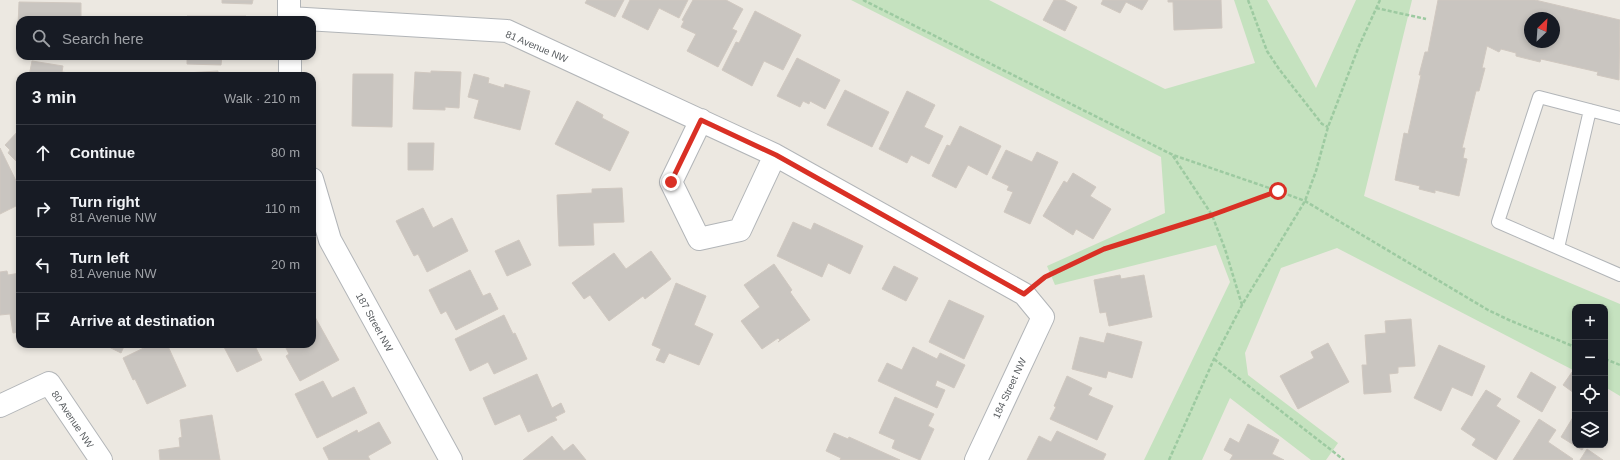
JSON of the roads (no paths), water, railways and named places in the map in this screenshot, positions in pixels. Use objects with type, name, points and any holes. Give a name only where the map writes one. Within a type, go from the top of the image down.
[{"type":"street","name":"81 Avenue NW","points":[[289,13],[507,31],[776,155],[1024,294],[1043,317]]},
{"type":"street","points":[[290,60],[290,72]]},
{"type":"street","points":[[701,120],[671,182],[699,239],[740,230],[776,155]]},
{"type":"street","name":"187 Street NW","points":[[316,193],[330,240],[451,460]]},
{"type":"street","name":"184 Street NW","points":[[976,460],[1043,317]]},
{"type":"street","name":"80 Avenue NW","points":[[0,406],[49,383],[101,460]]},
{"type":"lane","points":[[1620,118],[1539,98],[1498,222],[1620,275]]},
{"type":"lane","points":[[1558,248],[1590,110]]}]
